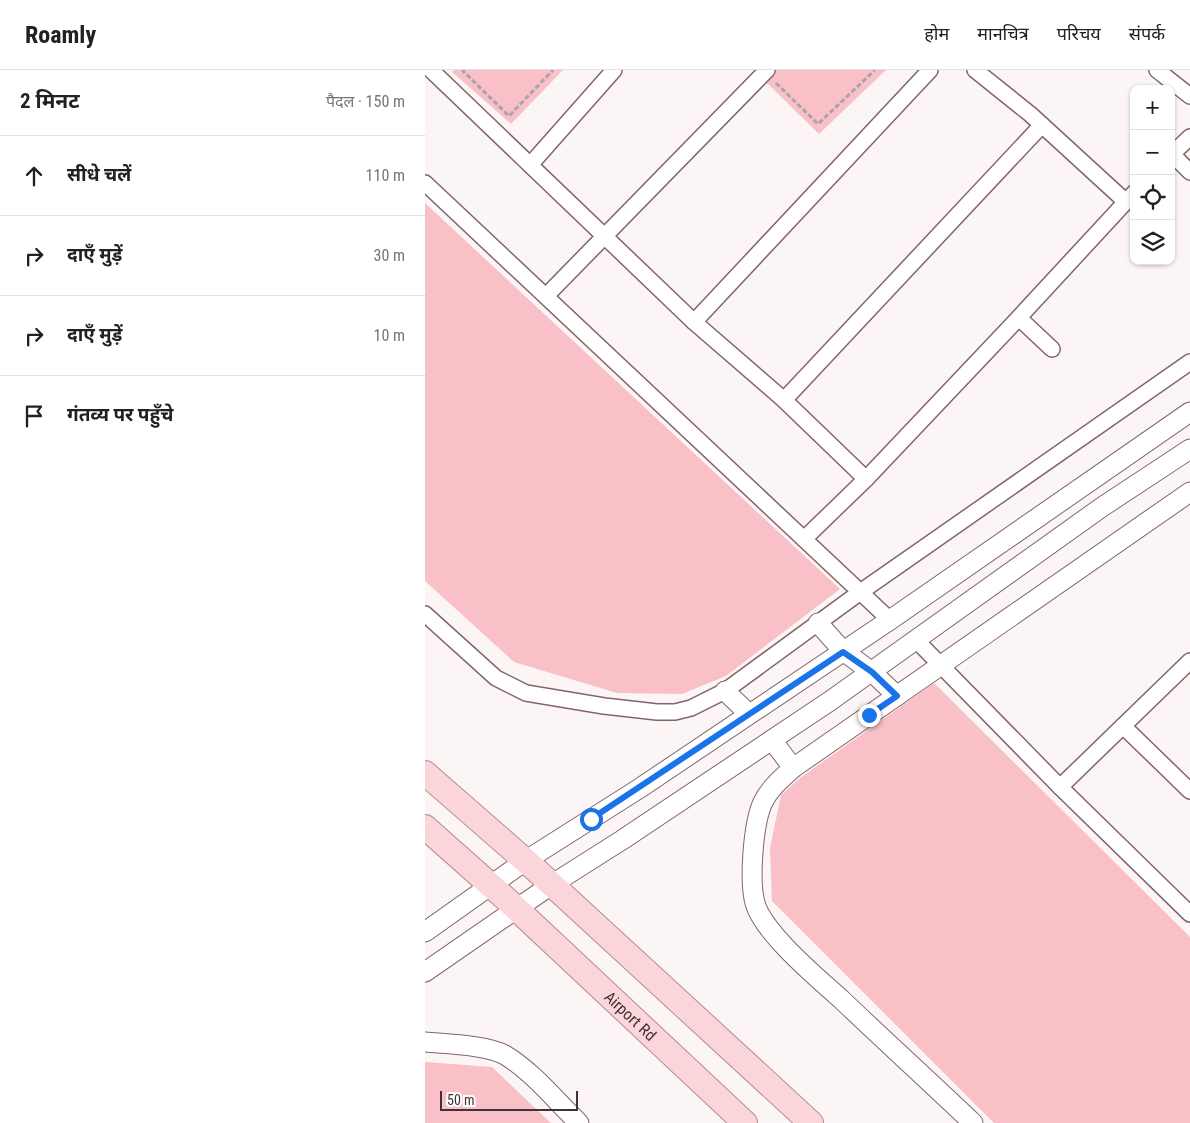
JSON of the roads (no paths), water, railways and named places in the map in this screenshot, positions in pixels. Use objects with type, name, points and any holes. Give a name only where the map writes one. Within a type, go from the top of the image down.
[{"type":"main road","points":[[425,773],[525,861],[811,1123]]},
{"type":"main road","name":"Airport Rd","points":[[425,828],[517,909],[745,1123]]},
{"type":"street","points":[[530,165],[614,70]]},
{"type":"street","points":[[694,322],[930,70]]},
{"type":"street","points":[[804,539],[866,479],[1019,318],[1129,197],[975,70]]},
{"type":"street","points":[[1157,70],[1190,96]]},
{"type":"street","points":[[440,73],[530,165],[694,322],[784,400],[866,479]]},
{"type":"street","points":[[547,296],[604,236],[770,75]]},
{"type":"street","points":[[784,400],[1042,125]]},
{"type":"street","points":[[1175,152],[1190,136]]},
{"type":"street","points":[[1175,158],[1190,172]]},
{"type":"street","points":[[425,183],[547,296],[859,593],[891,620]]},
{"type":"street","points":[[1019,318],[1052,349]]},
{"type":"street","points":[[425,614],[496,678],[526,693],[604,706],[675,712],[691,708],[725,691],[818,622],[1190,362]]},
{"type":"street","points":[[425,932],[525,861],[640,788],[891,620],[1190,412]]},
{"type":"street","points":[[425,972],[551,885],[872,672],[1102,507],[1190,449]]},
{"type":"street","points":[[973,1123],[766,926],[755,904],[752,883],[756,831],[762,804],[772,787],[793,768],[941,667],[1190,492]]},
{"type":"street","points":[[818,622],[843,652],[872,672],[897,696]]},
{"type":"street","points":[[917,641],[1060,787],[1190,914]]},
{"type":"street","points":[[1060,787],[1190,661]]},
{"type":"street","points":[[725,691],[749,714]]},
{"type":"street","points":[[1123,726],[1190,792]]},
{"type":"street","points":[[772,740],[793,768]]},
{"type":"street","points":[[425,1042],[472,1047],[504,1054],[526,1072],[579,1123]]}]
